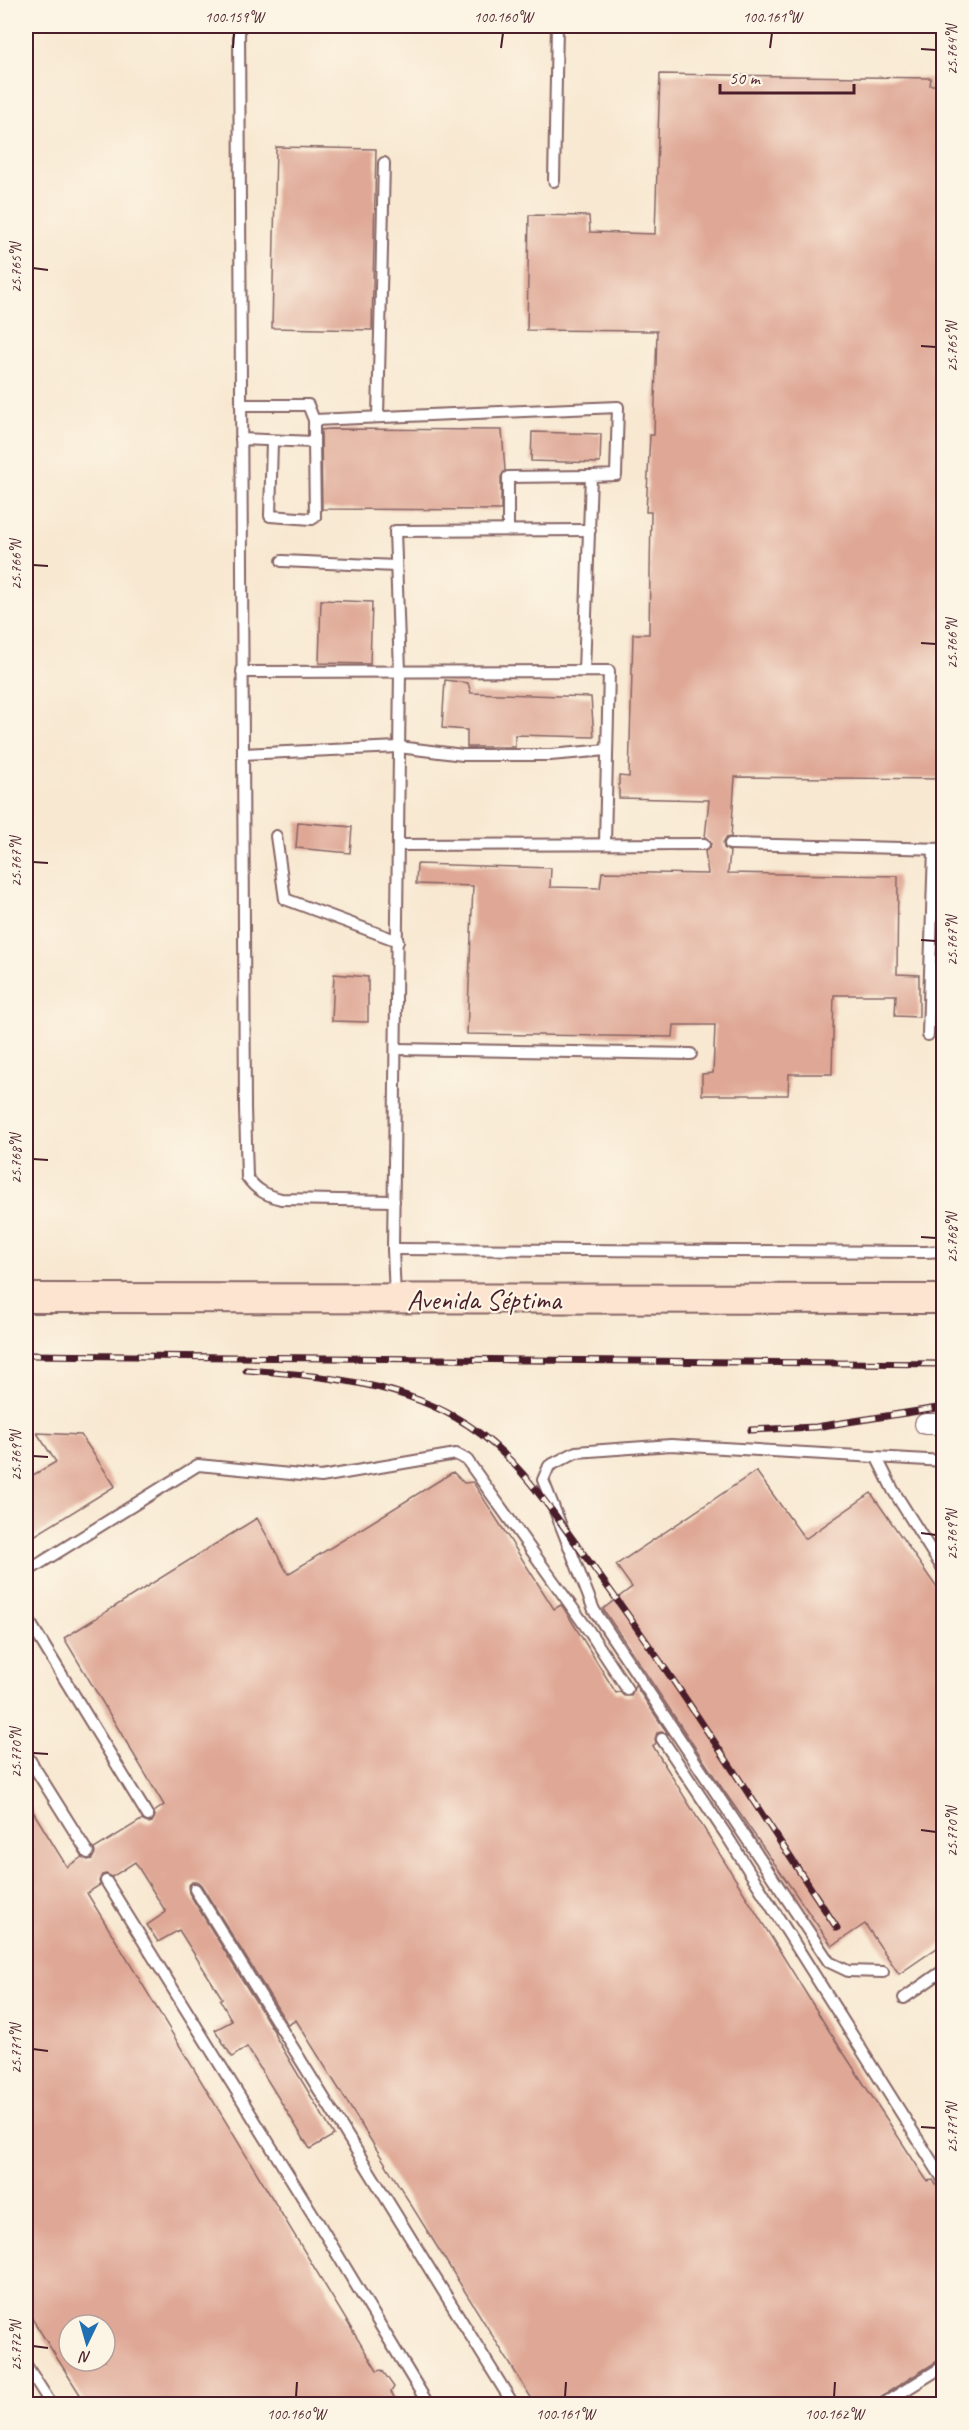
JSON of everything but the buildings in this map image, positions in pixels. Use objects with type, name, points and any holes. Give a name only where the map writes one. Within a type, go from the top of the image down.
[{"type":"street","name":"Avenida Séptima","points":[[26,1298],[944,1299]]},
{"type":"lane","points":[[239,26],[247,1177],[252,1185],[266,1195],[281,1199],[394,1201]]},
{"type":"lane","points":[[554,181],[557,26]]},
{"type":"lane","points":[[378,417],[384,163]]},
{"type":"lane","points":[[241,405],[308,405],[314,420],[315,516],[312,519],[270,516],[272,441]]},
{"type":"lane","points":[[314,420],[618,407],[616,475],[508,477],[508,530]]},
{"type":"lane","points":[[241,439],[314,442]]},
{"type":"lane","points":[[584,671],[591,476]]},
{"type":"lane","points":[[395,1299],[393,1250],[400,671],[395,531],[590,530]]},
{"type":"lane","points":[[282,561],[396,566]]},
{"type":"lane","points":[[242,672],[609,671],[605,843]]},
{"type":"lane","points":[[243,754],[399,747],[463,755],[550,755],[607,750]]},
{"type":"lane","points":[[276,836],[285,899],[398,941]]},
{"type":"lane","points":[[399,845],[704,844]]},
{"type":"lane","points":[[730,844],[938,849],[928,1035]]},
{"type":"lane","points":[[396,1049],[691,1054]]},
{"type":"lane","points":[[393,1250],[944,1251]]},
{"type":"lane","points":[[883,1972],[848,1971],[829,1962],[594,1610],[543,1480],[549,1466],[576,1452],[671,1445],[944,1461]]},
{"type":"lane","points":[[26,1572],[198,1465],[321,1477],[456,1454],[467,1460],[589,1631],[627,1689]]},
{"type":"lane","points":[[877,1458],[893,1490],[943,1571]]},
{"type":"lane","points":[[26,1616],[148,1815]]},
{"type":"lane","points":[[26,1640],[36,1633]]},
{"type":"lane","points":[[662,1739],[944,2181]]},
{"type":"lane","points":[[26,1755],[88,1853]]},
{"type":"lane","points":[[106,1881],[428,2404]]},
{"type":"lane","points":[[195,1889],[513,2404]]},
{"type":"lane","points":[[904,1998],[944,1970]]},
{"type":"lane","points":[[26,2365],[51,2404]]},
{"type":"lane","points":[[883,2404],[944,2366]]},
{"type":"railway","points":[[26,1355],[944,1364]]},
{"type":"railway","points":[[246,1370],[333,1379],[389,1390],[416,1399],[468,1425],[503,1454],[534,1487],[621,1605],[837,1928]]},
{"type":"railway","points":[[751,1430],[816,1427],[944,1407]]}]
